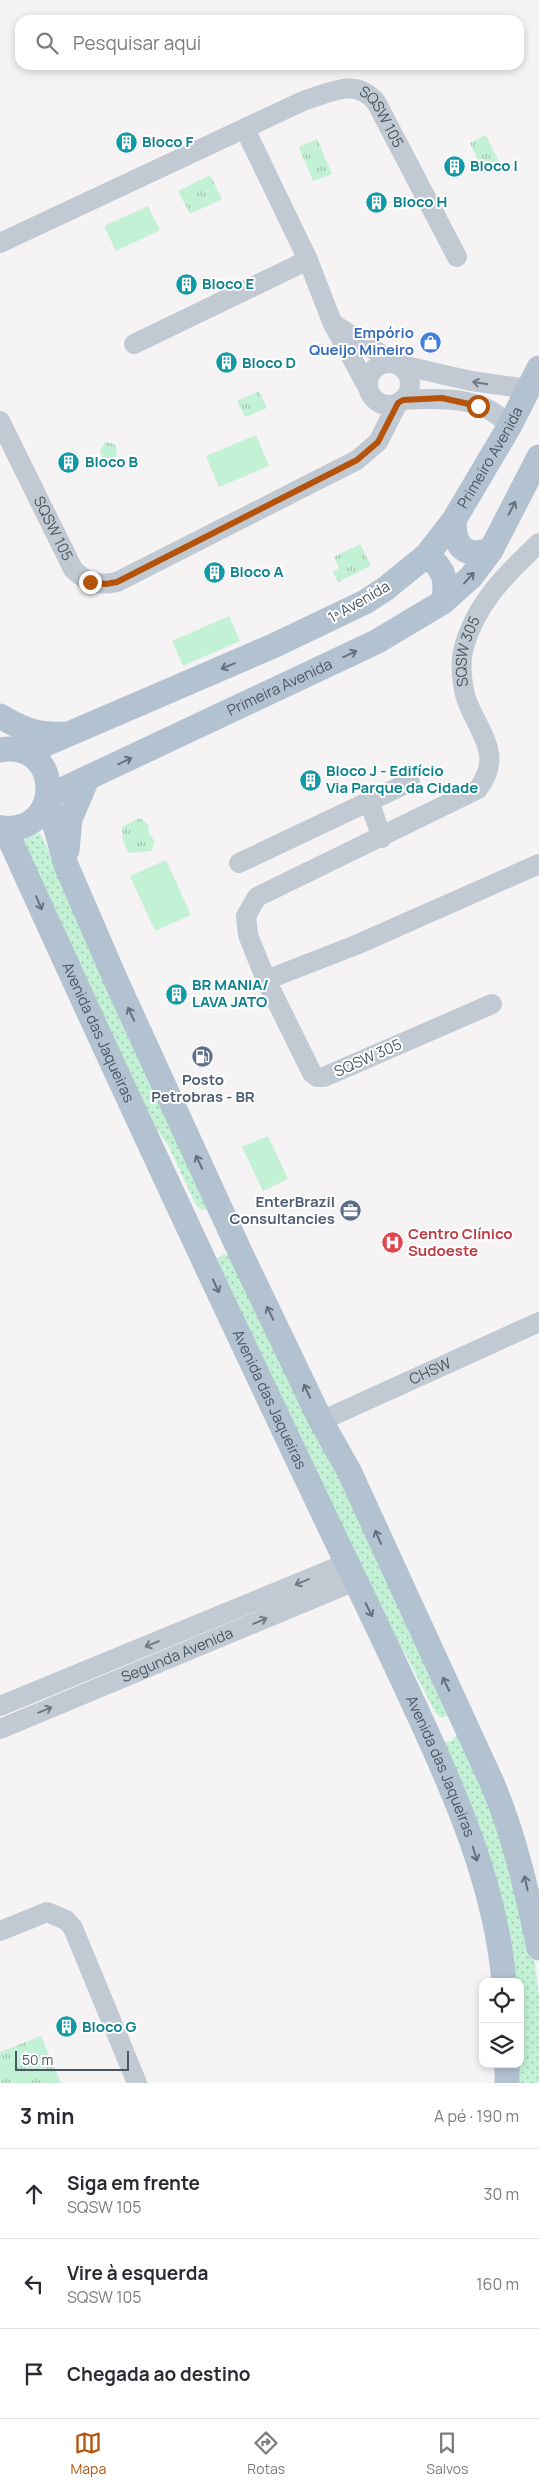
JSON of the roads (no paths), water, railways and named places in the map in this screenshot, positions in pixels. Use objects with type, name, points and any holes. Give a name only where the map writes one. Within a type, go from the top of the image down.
[{"type":"main road","name":"Primeiro Avenida","points":[[454,520],[534,379]]},
{"type":"main road","points":[[454,520],[454,534],[463,549],[469,553],[478,554],[490,550],[537,463]]},
{"type":"main road","name":"1ª Avenida","points":[[273,646],[365,602],[385,589],[427,555],[454,520]]},
{"type":"main road","name":"Primeira Avenida","points":[[48,798],[376,642],[443,602],[471,577],[490,550]]},
{"type":"main road","points":[[427,555],[445,576],[446,587],[443,602]]},
{"type":"main road","points":[[15,751],[69,734],[273,646],[278,665],[295,680]]},
{"type":"main road","points":[[0,716],[26,731],[44,735],[69,734]]},
{"type":"main road","points":[[0,720],[15,751],[39,762],[44,769],[49,785],[48,798],[66,865],[117,984],[241,1254],[321,1421],[349,1471],[507,1819],[525,1881],[539,1948]]},
{"type":"main road","points":[[66,865],[70,819],[87,779]]},
{"type":"main road","points":[[1,835],[27,824],[40,814],[48,798]]},
{"type":"main road","name":"Avenida das Jaqueiras","points":[[1,835],[26,874],[186,1226],[425,1728],[457,1800],[476,1854],[495,1924],[503,1978]]},
{"type":"main road","points":[[186,1226],[201,1225],[212,1218],[216,1199]]},
{"type":"main road","points":[[205,1263],[220,1251],[234,1251],[241,1254]]},
{"type":"main road","points":[[425,1728],[448,1729],[456,1725],[462,1717]]},
{"type":"main road","points":[[507,2068],[507,2083]]},
{"type":"street","name":"SQSW 105","points":[[0,243],[303,101],[352,87],[368,93],[376,102],[457,257]]},
{"type":"street","points":[[245,129],[308,260],[332,322],[370,393],[385,405],[442,398],[478,406],[496,414],[508,427]]},
{"type":"street","points":[[134,344],[308,260]]},
{"type":"street","points":[[332,322],[408,374],[410,388],[400,402]]},
{"type":"street","points":[[378,442],[370,393],[370,373],[381,364],[396,364],[471,381],[534,379]]},
{"type":"street","name":"SQSW 105","points":[[0,421],[73,569],[83,578],[98,584],[117,582],[357,460],[378,442],[400,402]]},
{"type":"street","name":"SQSW 305","points":[[492,1004],[320,1078],[312,1073],[266,980],[246,926],[246,916],[257,897],[382,838],[478,789],[484,780],[490,752],[466,699],[462,666],[463,652],[471,628],[487,596],[539,542]]},
{"type":"street","points":[[239,863],[410,782]]},
{"type":"street","points":[[369,801],[382,838]]},
{"type":"street","points":[[266,980],[356,945],[539,864]]},
{"type":"street","name":"CHSW","points":[[321,1421],[539,1322]]},
{"type":"street","name":"Segunda Avenida","points":[[0,1706],[351,1572]]},
{"type":"street","name":"Segunda Avenida","points":[[0,1729],[351,1572]]},
{"type":"street","points":[[0,1931],[48,1912],[66,1920],[73,1928],[137,2083]]},
{"type":"place","name":"Bloco F","points":[[126,142]]},
{"type":"place","name":"Bloco I","points":[[454,166]]},
{"type":"place","name":"Bloco H","points":[[377,202]]},
{"type":"place","name":"Bloco E","points":[[186,284]]},
{"type":"place","name":"Empório Queijo Mineiro","points":[[430,342]]},
{"type":"place","name":"Bloco D","points":[[226,363]]},
{"type":"place","name":"Bloco B","points":[[69,462]]},
{"type":"place","name":"Bloco A","points":[[214,572]]},
{"type":"place","name":"Bloco J - Edifício Via Parque da Cidade","points":[[310,780]]},
{"type":"place","name":"BR MANIA/ LAVA JATO","points":[[176,994]]},
{"type":"place","name":"Posto Petrobras - BR","points":[[203,1057]]},
{"type":"place","name":"EnterBrazil Consultancies","points":[[351,1211]]},
{"type":"place","name":"Centro Clínico Sudoeste","points":[[392,1243]]},
{"type":"place","name":"Bloco G","points":[[66,2027]]}]
